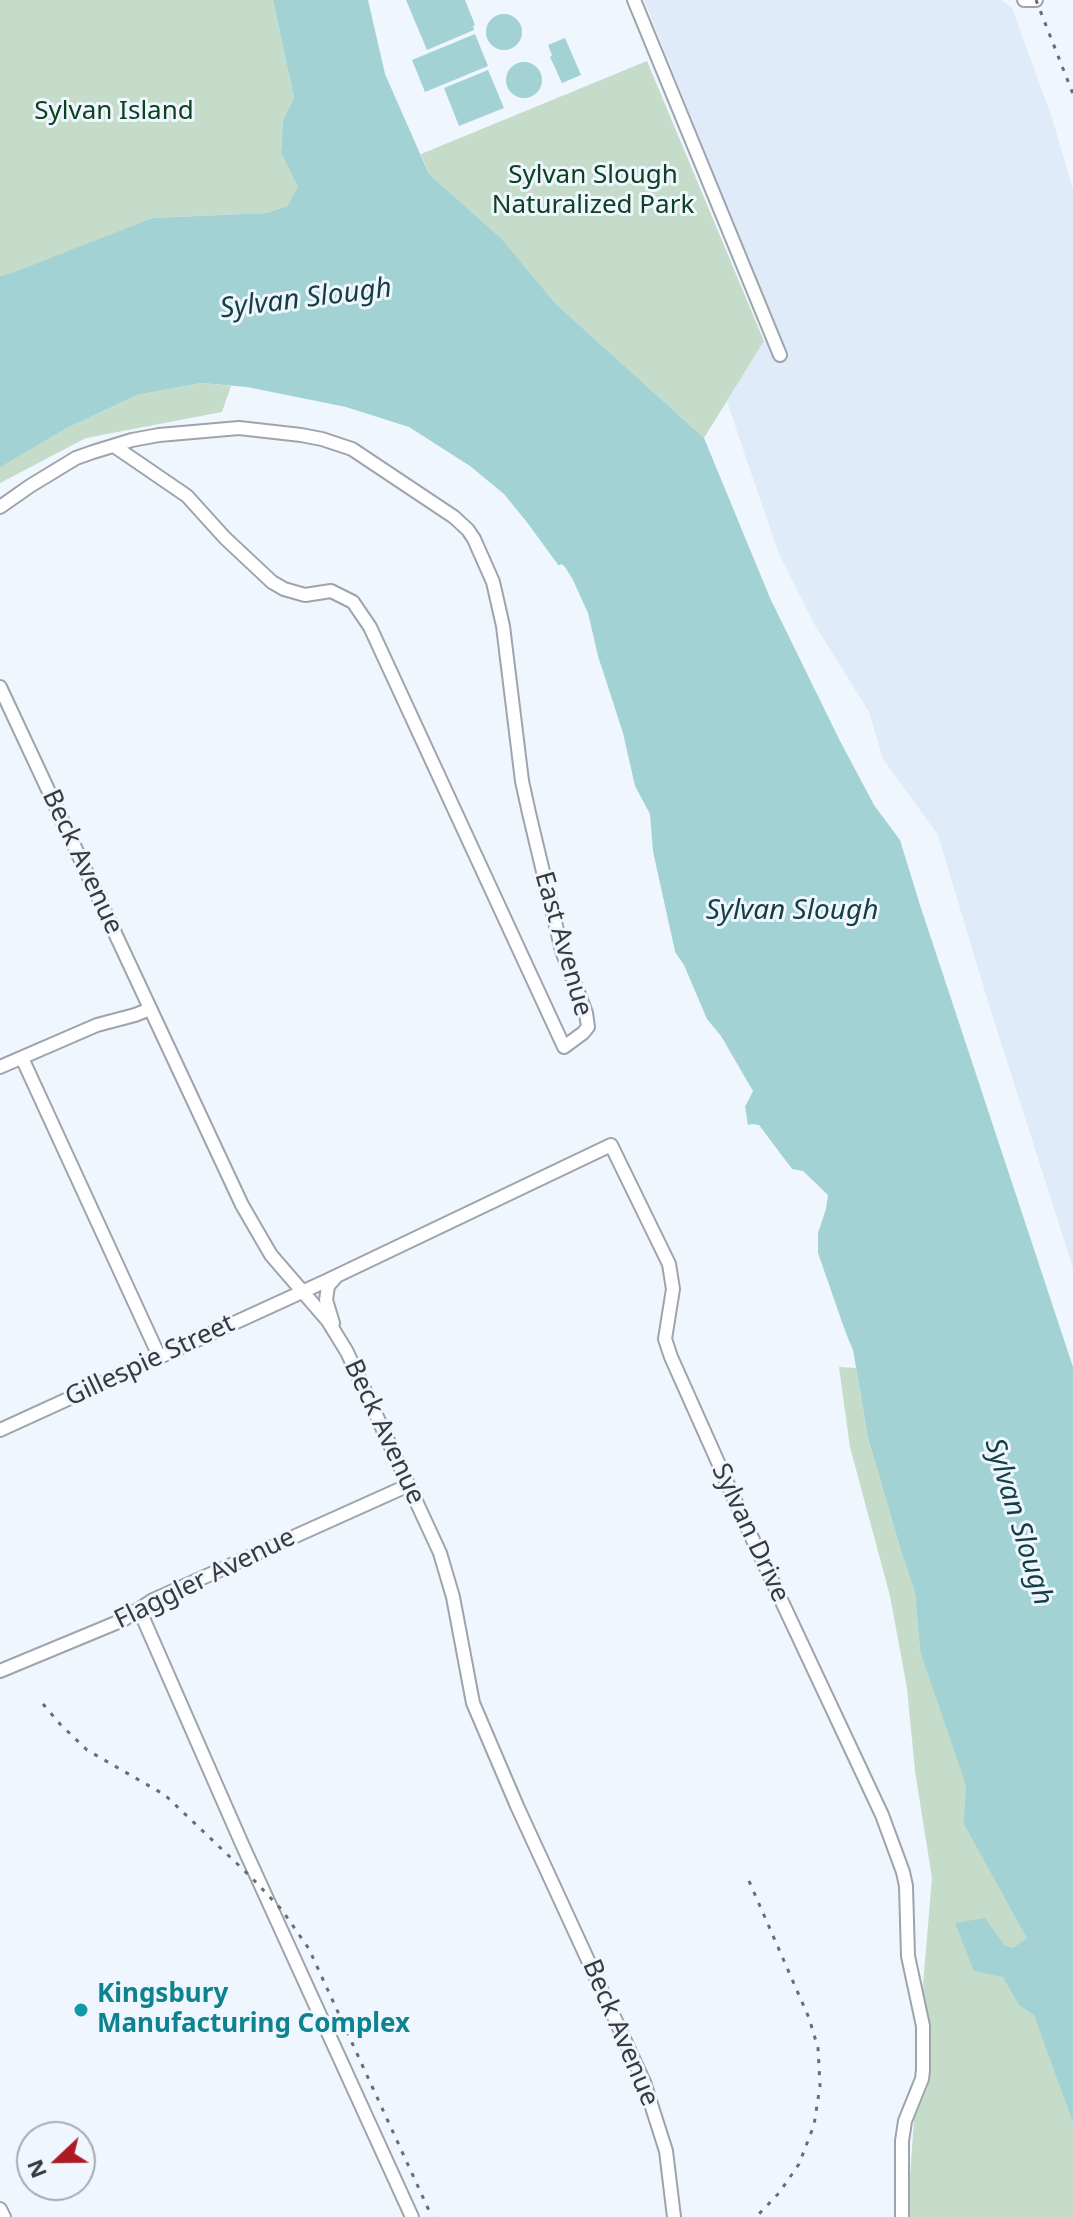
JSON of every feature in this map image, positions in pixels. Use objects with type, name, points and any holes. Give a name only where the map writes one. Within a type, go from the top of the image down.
[{"type":"street","points":[[634,0],[780,355]]},
{"type":"street","points":[[1024,0],[1036,0]]},
{"type":"street","name":"East Avenue","points":[[0,507],[76,458],[132,440],[159,435],[239,428],[322,439],[352,449],[454,517],[468,530],[481,551],[493,582],[503,626],[522,781],[562,951],[586,1013],[588,1027],[583,1033],[564,1047],[370,627],[353,602],[331,591],[305,595],[272,582],[225,538],[187,496],[114,446]]},
{"type":"street","name":"Beck Avenue","points":[[0,687],[254,1229],[271,1255],[338,1337],[440,1553],[458,1620],[468,1683],[481,1726],[644,2082],[666,2151],[674,2217]]},
{"type":"street","points":[[0,1067],[97,1025],[150,1009]]},
{"type":"street","points":[[22,1058],[159,1356]]},
{"type":"street","name":"Sylvan Drive","points":[[301,1292],[611,1145],[669,1264],[673,1289],[665,1339],[671,1357],[882,1815],[903,1872],[908,1956],[923,2026],[923,2070],[908,2109],[902,2141],[902,2217]]},
{"type":"street","points":[[337,1275],[328,1286],[326,1300],[338,1337]]},
{"type":"street","name":"Gillespie Street","points":[[0,1430],[301,1292]]},
{"type":"street","name":"Flaggler Avenue","points":[[0,1671],[123,1620],[153,1600],[409,1485]]},
{"type":"street","points":[[139,1609],[412,2217]]},
{"type":"street","points":[[0,2209],[4,2217]]},
{"type":"shaded area","points":[[644,0],[1001,0],[1012,8],[1052,118],[1073,189],[1073,1268],[938,835],[883,759],[869,712],[813,622],[779,554],[750,470],[727,401],[764,341],[778,333]]},
{"type":"green space","name":"Sylvan Island","points":[[0,0],[273,0],[294,98],[283,120],[281,151],[299,187],[287,206],[266,213],[152,218],[15,273],[0,276]]},
{"type":"green space","name":"Sylvan Slough Naturalized Park","points":[[647,61],[764,341],[704,438],[556,304],[502,239],[429,174],[421,154]]},
{"type":"green space","points":[[201,383],[231,386],[222,412],[86,438],[0,483],[0,466],[67,428],[137,395]]},
{"type":"green space","points":[[839,1367],[856,1368],[868,1438],[915,1593],[920,1651],[1073,2054],[1073,2217],[909,2217],[914,2120],[928,2086],[928,2025],[922,1996],[932,1878],[915,1771],[907,1688],[890,1596],[850,1447]]},
{"type":"water","name":"Sylvan Slough","points":[[273,0],[368,0],[385,74],[429,174],[502,239],[556,304],[704,438],[770,598],[874,805],[900,840],[1073,1367],[1073,2122],[1034,2015],[1019,2005],[1003,1977],[974,1971],[955,1923],[985,1918],[1004,1945],[1013,1948],[1027,1938],[964,1824],[966,1785],[920,1651],[915,1593],[868,1438],[853,1350],[822,1277],[812,1241],[821,1195],[793,1170],[769,1141],[748,1125],[745,1106],[748,1090],[702,1015],[675,952],[645,816],[624,768],[615,718],[590,642],[559,566],[504,494],[470,466],[409,427],[346,407],[247,387],[201,383],[137,395],[67,428],[0,467],[0,276],[152,218],[266,213],[287,206],[298,187],[281,152],[283,120],[294,98]]},
{"type":"water","points":[[406,0],[465,0],[474,30],[427,50]]},
{"type":"water","points":[[504,14],[517,19],[522,32],[517,45],[504,50],[491,45],[486,32],[491,19]]},
{"type":"water","points":[[475,34],[488,66],[425,92],[412,60]]},
{"type":"water","points":[[565,38],[581,75],[562,83],[548,45]]},
{"type":"water","points":[[524,62],[537,67],[542,80],[537,93],[524,98],[511,93],[506,80],[511,67]]},
{"type":"water","points":[[488,70],[504,108],[459,126],[444,88]]},
{"type":"pier","points":[[562,564],[588,613],[635,786],[650,814],[653,852],[675,952],[684,965],[707,1019],[721,1036],[753,1091],[741,1108],[744,1091],[698,1017],[672,953],[646,853],[641,817],[620,770],[611,720],[581,620],[555,567]]},
{"type":"pier","points":[[759,1125],[792,1169],[803,1171],[828,1195],[818,1233],[818,1253],[849,1342],[846,1344],[818,1279],[808,1242],[817,1196],[744,1126]]},
{"type":"railway","points":[[1036,0],[1073,94]]},
{"type":"railway","points":[[43,1704],[87,1750],[165,1795],[282,1910],[309,1949],[432,2217]]},
{"type":"railway","points":[[749,1881],[809,2018],[818,2048],[820,2086],[814,2125],[799,2164],[779,2193],[756,2217]]},
{"type":"place","name":"Kingsbury Manufacturing Complex","points":[[81,2010]]}]
